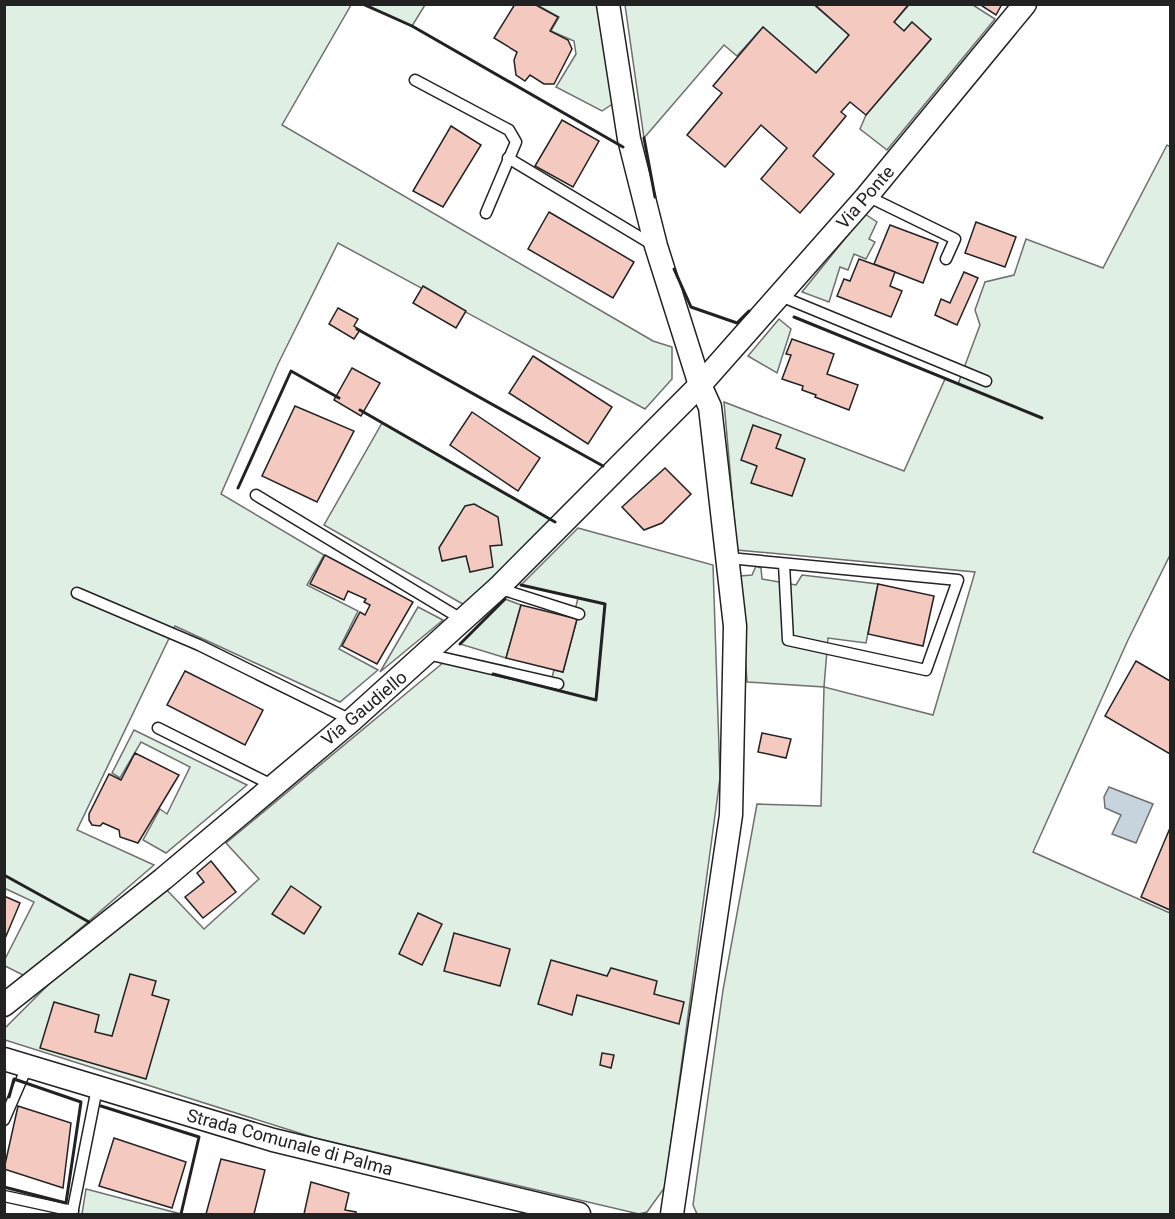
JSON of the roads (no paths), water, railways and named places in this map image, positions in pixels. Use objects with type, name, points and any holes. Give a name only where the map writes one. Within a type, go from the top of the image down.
[{"type":"street","points":[[608,4],[629,139],[656,246],[700,385],[710,407],[735,626],[731,815],[672,1215]]},
{"type":"street","name":"Via Ponte","points":[[700,385],[778,294],[867,196],[1025,4]]},
{"type":"street","name":"Via Gaudiello","points":[[4,1005],[163,879],[427,654],[498,588],[700,385]]},
{"type":"street","name":"Strada Comunale di Palma","points":[[4,1059],[273,1140],[579,1215]]},
{"type":"lane","points":[[415,81],[509,130],[516,142],[486,213]]},
{"type":"lane","points":[[508,158],[656,246]]},
{"type":"lane","points":[[867,196],[955,239],[946,260]]},
{"type":"lane","points":[[778,294],[986,381]]},
{"type":"lane","points":[[256,495],[464,620]]},
{"type":"lane","points":[[729,558],[958,580],[926,670],[788,640],[784,564]]},
{"type":"lane","points":[[498,588],[579,614]]},
{"type":"lane","points":[[77,593],[199,645],[352,720]]},
{"type":"lane","points":[[427,654],[558,684]]},
{"type":"lane","points":[[158,728],[272,785]]},
{"type":"lane","points":[[4,1120],[27,1067]]},
{"type":"lane","points":[[4,1196],[72,1213],[97,1088]]}]
